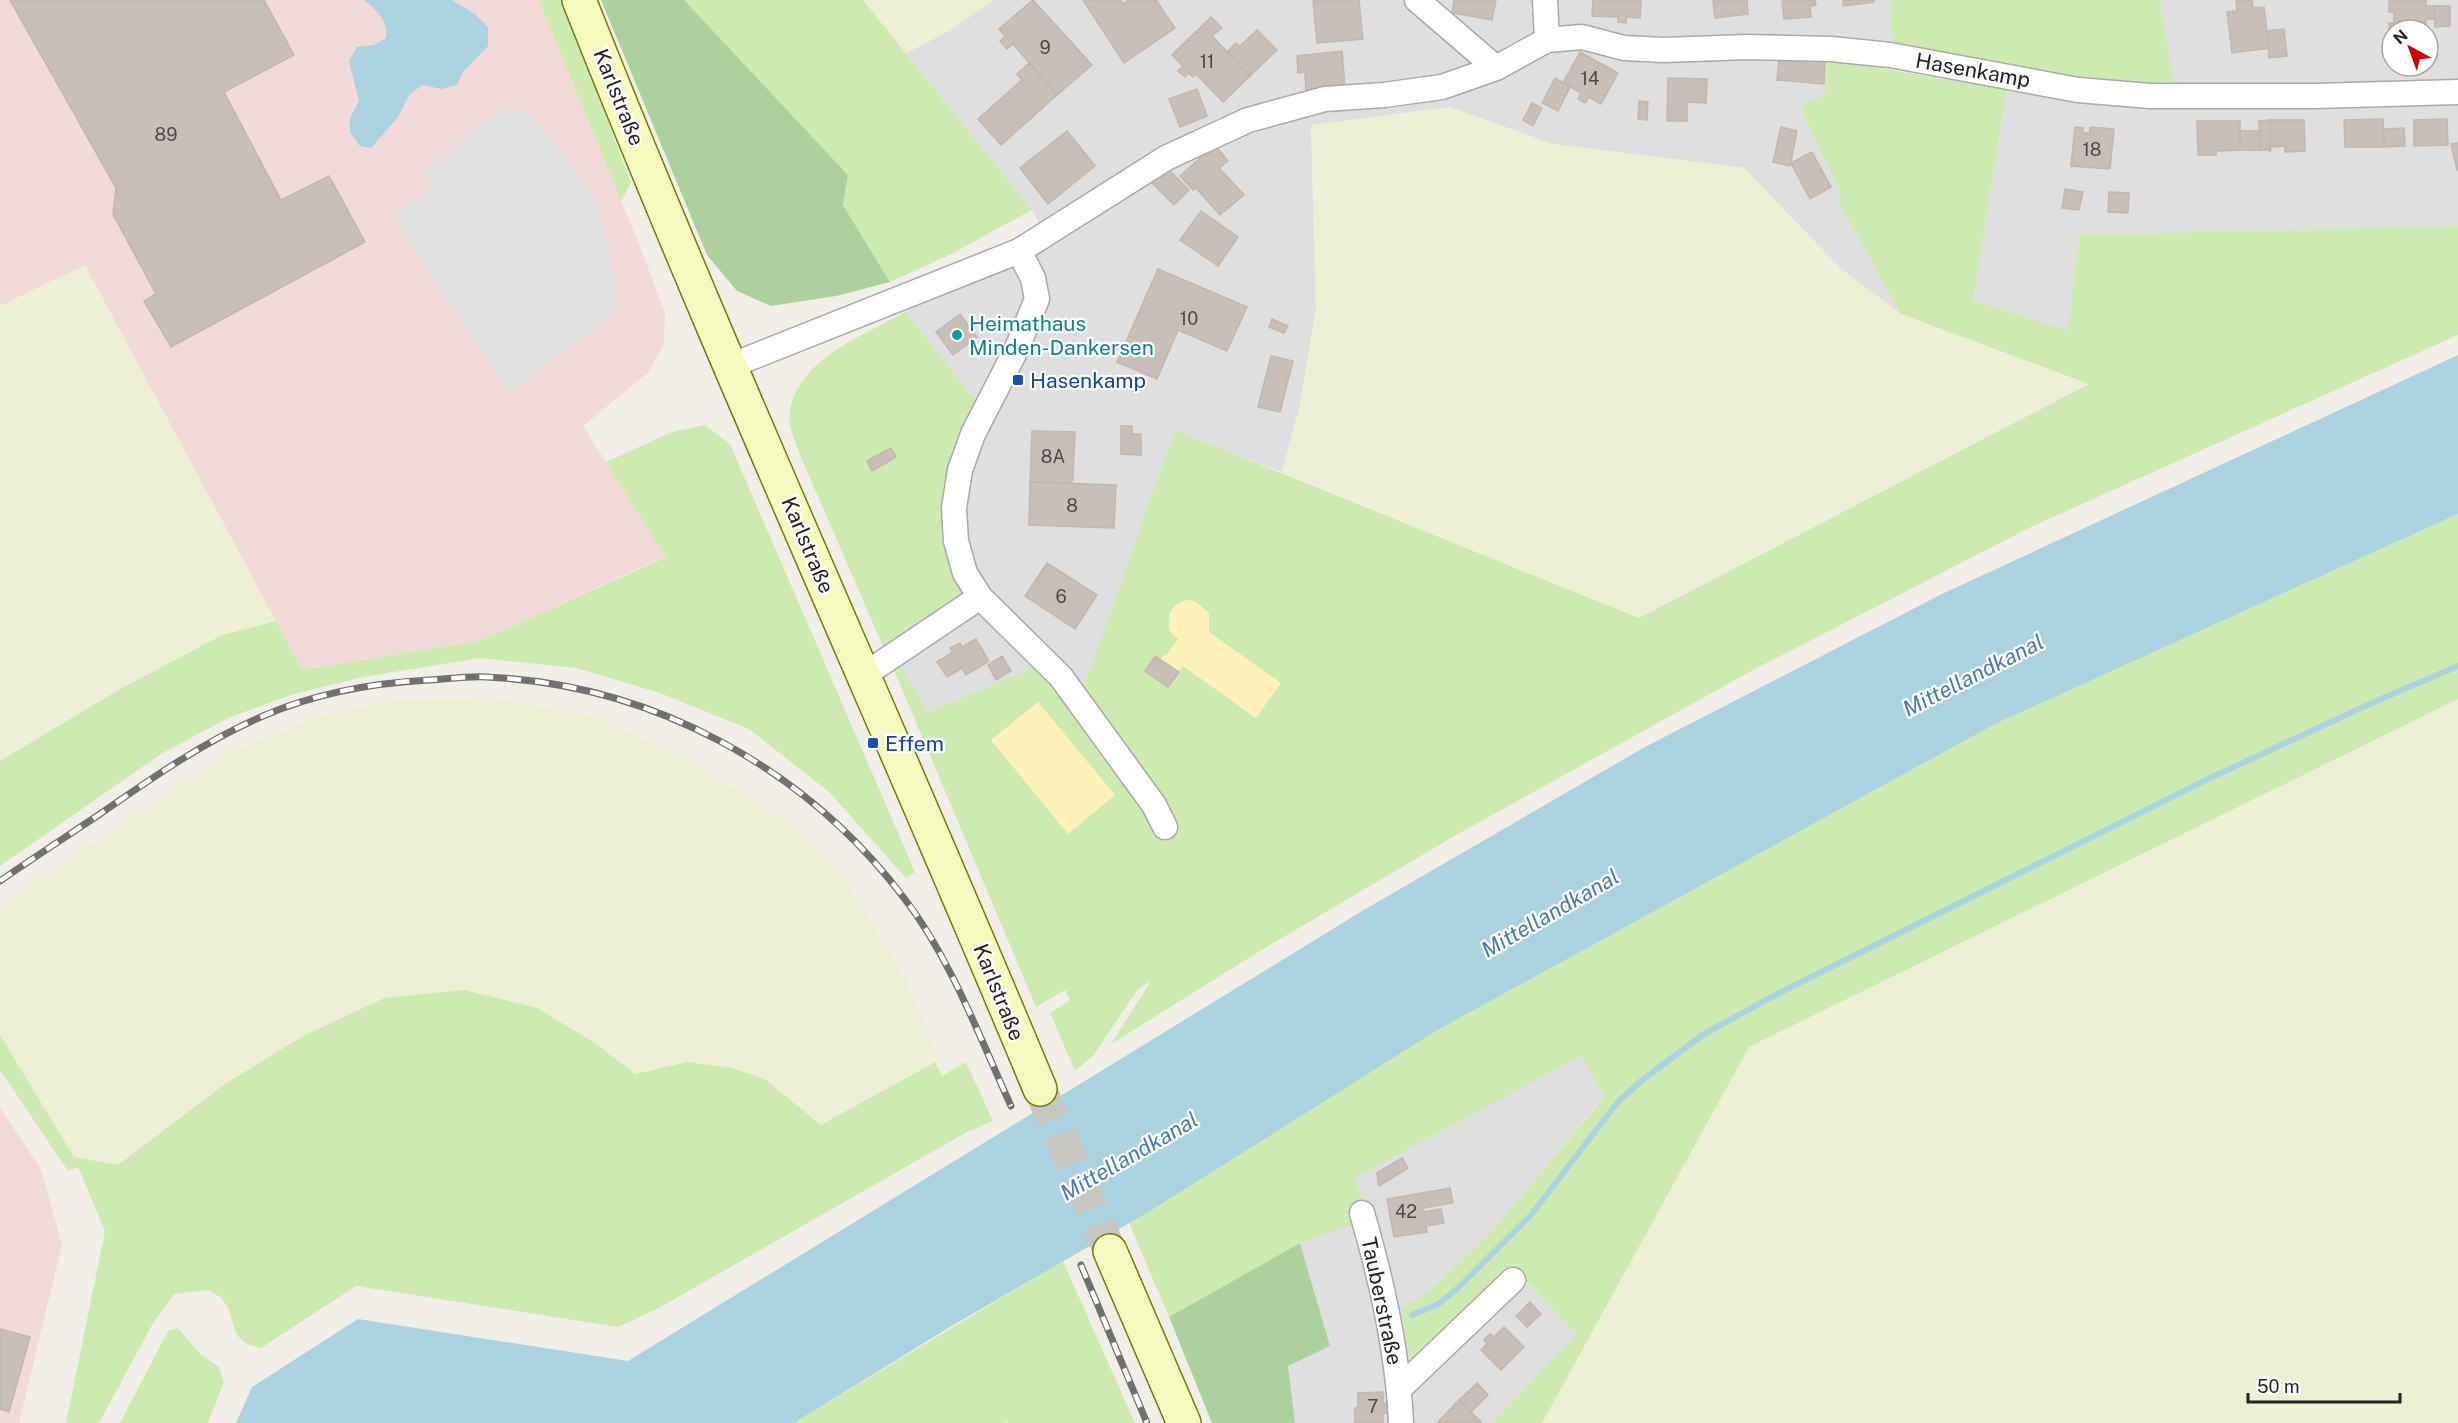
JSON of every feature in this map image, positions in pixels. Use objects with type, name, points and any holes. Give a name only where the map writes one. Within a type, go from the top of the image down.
[{"type":"street","name":"Karlstraße","points":[[579,0],[730,366],[954,882],[1040,1089]]},
{"type":"street","points":[[1417,0],[1496,68]]},
{"type":"street","points":[[1545,0],[1547,40]]},
{"type":"street","name":"Hasenkamp","points":[[730,366],[1019,251],[1166,158],[1248,120],[1325,99],[1384,95],[1442,87],[1496,68],[1547,40],[1582,36],[1624,48],[1663,50],[1748,47],[1831,49],[1890,55],[2078,90],[2150,96],[2315,96],[2458,92]]},
{"type":"street","points":[[1019,251],[1034,278],[1037,299],[1017,348],[973,434],[960,470],[954,508],[956,541],[965,573],[980,597],[1061,677],[1154,805],[1165,827]]},
{"type":"street","points":[[864,675],[980,597]]},
{"type":"street","name":"Tauberstraße","points":[[1362,1213],[1379,1272],[1399,1389],[1401,1423]]},
{"type":"street","points":[[1110,1251],[1184,1423]]},
{"type":"street","name":"Tauberstraße","points":[[1399,1389],[1513,1280]]},
{"type":"shaded area","points":[[0,0],[539,0],[643,254],[665,314],[664,344],[648,373],[583,426],[666,556],[479,641],[302,670],[85,266],[0,306]]},
{"type":"shaded area","points":[[994,0],[1890,0],[1893,46],[1827,59],[1824,97],[1799,104],[1841,195],[1901,314],[1841,269],[1744,168],[1552,144],[1450,107],[1311,126],[1316,309],[1300,404],[1282,472],[1175,431],[1082,691],[1051,659],[927,713],[898,658],[960,548],[980,405],[905,312],[1044,231],[1032,210],[906,53],[949,31]]},
{"type":"shaded area","points":[[2160,0],[2458,0],[2458,226],[2080,235],[2069,330],[1973,300],[2007,90],[2176,107]]},
{"type":"shaded area","points":[[501,110],[518,110],[534,119],[592,193],[600,210],[618,297],[609,319],[510,391],[445,299],[392,213],[434,188],[424,172],[479,125]]},
{"type":"shaded area","points":[[1581,1055],[1605,1096],[1486,1237],[1426,1294],[1516,1272],[1578,1334],[1492,1423],[1295,1423],[1288,1366],[1330,1346],[1300,1243],[1370,1218],[1353,1178]]},
{"type":"shaded area","points":[[0,1108],[41,1169],[62,1245],[19,1423],[0,1423]]},
{"type":"green space","points":[[539,0],[562,0],[631,183],[621,201]]},
{"type":"green space","points":[[601,0],[684,0],[848,175],[843,205],[890,282],[836,296],[771,306],[737,291],[707,255]]},
{"type":"green space","points":[[684,0],[863,0],[1032,210],[953,253],[890,282],[843,205],[848,175]]},
{"type":"green space","points":[[863,0],[994,0],[949,31],[906,53]]},
{"type":"green space","points":[[1890,0],[2160,0],[2173,82],[2120,84],[1893,46]]},
{"type":"green space","points":[[1827,59],[2007,90],[1973,300],[2068,330],[2080,235],[2458,226],[2458,335],[2031,527],[1755,669],[1458,834],[1260,951],[1111,1044],[1151,981],[1138,989],[1093,1056],[1075,1071],[1050,1013],[1070,1000],[1065,990],[1036,1007],[891,663],[898,658],[927,713],[1051,659],[1082,691],[1175,430],[1639,618],[2089,384],[1901,314],[1837,199],[1841,195],[1799,104],[1824,96]]},
{"type":"green space","points":[[1450,107],[1552,144],[1744,168],[1841,269],[1901,314],[2090,383],[1639,618],[1282,472],[1300,404],[1316,309],[1311,125]]},
{"type":"green space","points":[[85,265],[276,621],[222,635],[120,689],[0,761],[0,306]]},
{"type":"green space","points":[[905,312],[980,405],[955,464],[969,591],[885,651],[800,455],[789,417],[796,392],[806,376],[820,362],[853,339]]},
{"type":"green space","points":[[705,425],[730,444],[915,872],[906,878],[829,792],[749,729],[660,693],[576,668],[480,658],[363,677],[291,695],[228,718],[161,754],[0,866],[0,761],[120,689],[222,635],[276,621],[302,670],[479,641],[666,557],[606,462],[672,432]]},
{"type":"green space","points":[[2458,514],[2458,699],[1749,1047],[1542,1423],[1492,1423],[1577,1334],[1517,1272],[1411,1372],[1402,1307],[1426,1294],[1486,1237],[1605,1097],[1581,1056],[1354,1178],[1371,1218],[1300,1243],[1169,1317],[1129,1223],[1436,1031],[1997,723]]},
{"type":"green space","points":[[491,698],[586,715],[677,753],[787,822],[842,875],[906,979],[939,1060],[821,1125],[766,1080],[688,1062],[635,1074],[595,1043],[537,1008],[464,990],[384,998],[303,1036],[225,1084],[118,1165],[74,1157],[0,1035],[0,906],[226,754],[321,716],[399,700]]},
{"type":"green space","points":[[2458,699],[2458,1423],[1542,1423],[1749,1047]]},
{"type":"green space","points":[[464,990],[537,1008],[595,1043],[635,1074],[688,1062],[732,1068],[766,1080],[821,1125],[935,1062],[942,1076],[966,1062],[993,1121],[967,1132],[657,1309],[618,1327],[356,1286],[261,1348],[250,1345],[237,1335],[226,1305],[220,1297],[209,1290],[174,1294],[152,1325],[99,1423],[66,1423],[105,1231],[78,1167],[68,1171],[0,1070],[0,1035],[74,1157],[118,1165],[225,1084],[303,1036],[384,998]]},
{"type":"green space","points":[[1300,1243],[1330,1346],[1288,1366],[1295,1423],[1212,1423],[1169,1317]]},
{"type":"green space","points":[[1063,1261],[1135,1423],[1008,1423],[1007,1421],[1003,1423],[794,1423]]},
{"type":"green space","points":[[178,1328],[201,1355],[219,1367],[224,1382],[208,1423],[120,1423],[168,1331]]},
{"type":"sand","points":[[1186,600],[1195,601],[1209,613],[1209,632],[1281,683],[1256,718],[1183,666],[1179,672],[1160,660],[1164,655],[1166,656],[1178,639],[1171,633],[1169,617],[1171,612],[1176,605]]},
{"type":"sand","points":[[1038,702],[1115,795],[1068,834],[991,740]]},
{"type":"water","points":[[364,0],[452,0],[475,14],[488,27],[488,46],[463,72],[457,85],[442,89],[422,85],[409,95],[398,117],[371,148],[360,146],[350,133],[350,118],[359,101],[349,61],[357,47],[374,45],[386,38],[386,26],[381,16]]},
{"type":"water","name":"Mittellandkanal","points":[[2458,355],[2458,514],[1997,723],[1436,1031],[1150,1211],[950,1327],[794,1423],[236,1423],[252,1387],[358,1319],[628,1361],[1362,911],[1645,747],[1942,594]]},
{"type":"building","points":[[10,0],[264,0],[294,55],[224,92],[281,200],[329,176],[365,242],[171,347],[144,301],[156,294],[113,214],[116,188]]},
{"type":"building","points":[[1033,0],[1092,65],[1057,95],[1013,44],[1007,49],[1000,41],[1005,36],[999,29]]},
{"type":"building","points":[[1083,0],[1120,0],[1123,4],[1129,0],[1156,0],[1175,28],[1124,63]]},
{"type":"building","points":[[1313,0],[1359,0],[1363,39],[1317,43]]},
{"type":"building","points":[[1454,0],[1496,0],[1492,20],[1452,13]]},
{"type":"building","points":[[1593,0],[1641,0],[1640,18],[1626,17],[1626,23],[1618,22],[1618,17],[1592,16]]},
{"type":"building","points":[[1713,0],[1747,0],[1748,14],[1715,18]]},
{"type":"building","points":[[1782,0],[1815,0],[1816,5],[1810,6],[1811,17],[1784,19]]},
{"type":"building","points":[[1843,0],[1874,0],[1874,2],[1843,6]]},
{"type":"building","points":[[2236,0],[2252,0],[2253,8],[2264,7],[2269,48],[2232,53],[2227,12],[2237,11]]},
{"type":"building","points":[[2389,0],[2426,0],[2426,6],[2434,6],[2435,18],[2394,18],[2394,12],[2389,12]]},
{"type":"building","points":[[2434,6],[2450,6],[2450,26],[2440,27],[2440,18],[2435,18]]},
{"type":"building","points":[[1211,17],[1222,28],[1212,36],[1250,76],[1223,102],[1196,74],[1193,77],[1189,73],[1185,77],[1178,71],[1183,66],[1172,55]]},
{"type":"building","points":[[2284,29],[2287,56],[2269,58],[2267,31]]},
{"type":"building","points":[[1257,30],[1277,50],[1250,76],[1227,52],[1236,43],[1240,46]]},
{"type":"building","points":[[1342,51],[1345,86],[1306,90],[1305,72],[1298,73],[1297,56]]},
{"type":"building","points":[[1580,52],[1618,73],[1601,104],[1589,97],[1585,103],[1578,99],[1581,93],[1563,83]]},
{"type":"building","points":[[1779,59],[1825,62],[1824,84],[1777,80]]},
{"type":"building","points":[[1029,63],[1057,95],[1001,145],[978,119],[1022,80],[1017,74]]},
{"type":"building","points":[[1555,78],[1570,87],[1558,111],[1542,103]]},
{"type":"building","points":[[1668,78],[1707,79],[1706,103],[1687,102],[1687,121],[1667,121]]},
{"type":"building","points":[[1197,89],[1207,116],[1180,127],[1169,99]]},
{"type":"building","points":[[1639,101],[1648,102],[1647,120],[1638,119]]},
{"type":"building","points":[[1532,103],[1542,108],[1533,126],[1523,120]]},
{"type":"building","points":[[2383,119],[2384,147],[2345,147],[2344,120]]},
{"type":"building","points":[[2447,119],[2448,145],[2414,146],[2414,120]]},
{"type":"building","points":[[2270,120],[2270,150],[2260,150],[2259,121]]},
{"type":"building","points":[[2270,120],[2304,120],[2305,151],[2285,152],[2285,146],[2271,147],[2270,152]]},
{"type":"building","points":[[2197,121],[2240,121],[2240,150],[2216,151],[2216,155],[2198,155]]},
{"type":"building","points":[[1781,127],[1797,131],[1790,166],[1773,162]]},
{"type":"building","points":[[2075,127],[2083,128],[2083,133],[2090,133],[2090,127],[2114,129],[2110,169],[2071,166]]},
{"type":"building","points":[[2404,128],[2405,146],[2384,147],[2384,129]]},
{"type":"building","points":[[1067,131],[1095,166],[1048,204],[1020,168]]},
{"type":"building","points":[[2240,131],[2260,131],[2260,150],[2240,150]]},
{"type":"building","points":[[2458,143],[2458,170],[2457,170],[2451,144]]},
{"type":"building","points":[[1215,145],[1228,161],[1219,168],[1244,195],[1220,215],[1196,188],[1193,190],[1180,176]]},
{"type":"building","points":[[1812,152],[1831,187],[1810,199],[1791,163]]},
{"type":"building","points":[[1163,164],[1189,190],[1174,205],[1148,179]]},
{"type":"building","points":[[2065,189],[2083,192],[2079,210],[2062,208]]},
{"type":"building","points":[[2109,192],[2129,193],[2128,213],[2108,212]]},
{"type":"building","points":[[1201,211],[1238,237],[1218,266],[1180,240]]},
{"type":"building","points":[[1158,269],[1247,307],[1227,351],[1178,330],[1157,379],[1117,362]]},
{"type":"building","name":"Heimathaus Minden-Dankersen","points":[[960,314],[977,337],[953,355],[936,332]]},
{"type":"building","points":[[1272,319],[1288,326],[1284,333],[1269,327]]},
{"type":"building","points":[[1271,356],[1293,361],[1280,412],[1258,407]]},
{"type":"building","points":[[1121,426],[1132,426],[1132,434],[1141,434],[1141,455],[1121,454]]},
{"type":"building","points":[[1032,431],[1075,432],[1073,480],[1070,483],[1030,482]]},
{"type":"building","points":[[891,448],[896,457],[872,471],[867,461]]},
{"type":"building","points":[[1030,482],[1116,485],[1114,528],[1029,525]]},
{"type":"building","points":[[1047,563],[1097,595],[1075,629],[1025,596]]},
{"type":"building","points":[[976,639],[989,661],[966,675],[962,668],[947,677],[937,662],[953,652],[950,648],[960,643],[962,647]]},
{"type":"building","points":[[1002,656],[1011,671],[996,680],[988,665]]},
{"type":"building","points":[[1155,656],[1179,672],[1168,687],[1145,671]]},
{"type":"building","points":[[1402,1158],[1408,1168],[1379,1186],[1377,1173]]},
{"type":"building","points":[[1450,1188],[1453,1203],[1423,1208],[1424,1212],[1441,1209],[1444,1223],[1426,1226],[1427,1232],[1394,1237],[1387,1199]]},
{"type":"building","points":[[1530,1302],[1541,1314],[1527,1327],[1516,1316]]},
{"type":"building","points":[[1504,1327],[1524,1347],[1501,1370],[1481,1350],[1487,1344],[1484,1340],[1490,1334],[1494,1337]]},
{"type":"building","points":[[0,1329],[30,1337],[9,1412],[0,1409]]},
{"type":"building","points":[[1477,1383],[1488,1395],[1471,1412],[1459,1400]]},
{"type":"building","points":[[1383,1392],[1383,1403],[1387,1403],[1388,1413],[1383,1413],[1383,1423],[1355,1423],[1358,1393]]},
{"type":"building","points":[[1459,1400],[1482,1423],[1437,1423]]},
{"type":"waterway","points":[[1412,1315],[1437,1305],[1457,1289],[1531,1215],[1617,1103],[1641,1081],[1704,1034],[1781,992],[2206,780],[2374,702],[2458,666]]},
{"type":"tunnel","points":[[1040,1089],[1110,1251]]},
{"type":"railway","points":[[0,881],[200,749],[241,726],[303,701],[365,687],[408,681],[472,677],[547,683],[607,696],[665,715],[720,741],[772,772],[820,809],[864,851],[904,898],[936,946],[963,999],[1011,1106]]},
{"type":"railway","points":[[1081,1265],[1147,1423]]},
{"type":"place","name":"Heimathaus Minden-Dankersen","points":[[957,335]]},
{"type":"place","name":"Hasenkamp","points":[[1018,380]]},
{"type":"place","name":"Effem","points":[[873,743]]}]
